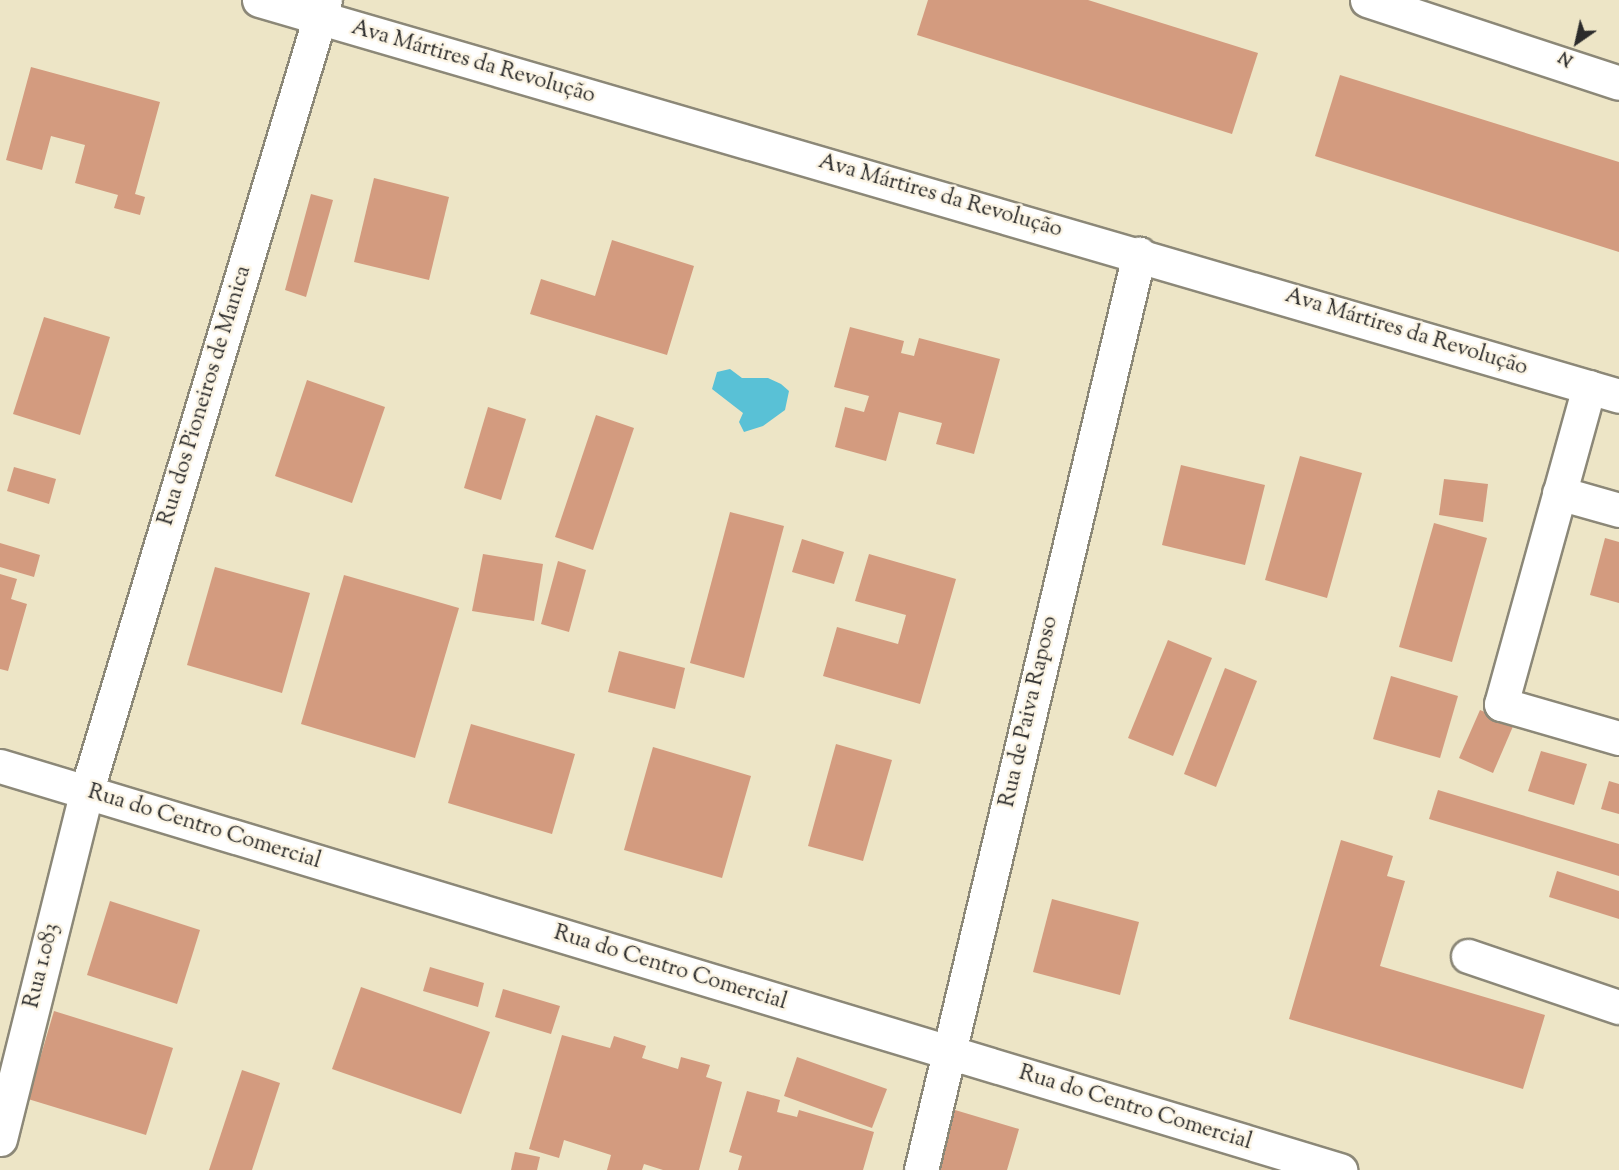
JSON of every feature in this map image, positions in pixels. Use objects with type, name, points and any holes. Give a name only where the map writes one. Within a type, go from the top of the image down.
[{"type":"street","name":"Ava Mártires da Revolução","points":[[260,0],[322,9],[1604,392]]},
{"type":"street","points":[[1367,0],[1619,83]]},
{"type":"street","name":"Rua dos Pioneiros de Manica","points":[[86,793],[322,9]]},
{"type":"street","name":"Rua de Paiva Raposo","points":[[921,1170],[1139,254]]},
{"type":"street","points":[[1604,392],[1559,493],[1501,704],[1619,738]]},
{"type":"street","points":[[1559,493],[1619,510]]},
{"type":"street","name":"Rua do Centro Comercial","points":[[0,766],[1340,1170]]},
{"type":"street","name":"Rua 1.083","points":[[0,1139],[86,793]]},
{"type":"street","points":[[1468,956],[1619,1007]]},
{"type":"water","points":[[730,369],[742,378],[768,378],[781,384],[789,391],[785,410],[763,426],[744,432],[739,422],[743,413],[712,389],[717,372]]},
{"type":"building","points":[[928,0],[1088,0],[1258,53],[1232,134],[917,35]]},
{"type":"building","points":[[31,67],[160,102],[135,194],[145,197],[140,215],[114,208],[118,195],[75,183],[85,145],[51,136],[42,170],[6,160]]},
{"type":"building","points":[[1340,75],[1619,162],[1619,252],[1315,156]]},
{"type":"building","points":[[374,178],[449,197],[429,280],[354,262]]},
{"type":"building","points":[[311,194],[333,200],[306,297],[285,290]]},
{"type":"building","points":[[612,240],[694,266],[667,355],[530,314],[541,279],[595,296]]},
{"type":"building","points":[[44,317],[110,337],[80,435],[13,414]]},
{"type":"building","points":[[850,327],[904,341],[901,353],[914,356],[919,338],[1000,359],[974,454],[936,444],[942,423],[899,412],[886,461],[835,447],[845,407],[864,412],[869,396],[834,387]]},
{"type":"building","points":[[307,380],[385,407],[352,503],[275,476]]},
{"type":"building","points":[[488,407],[526,419],[501,500],[464,488]]},
{"type":"building","points":[[596,415],[634,428],[593,550],[555,537]]},
{"type":"building","points":[[1300,456],[1362,473],[1327,598],[1265,580]]},
{"type":"building","points":[[1181,465],[1265,485],[1245,565],[1162,545]]},
{"type":"building","points":[[14,467],[56,479],[49,504],[7,491]]},
{"type":"building","points":[[1444,479],[1488,484],[1483,522],[1439,515]]},
{"type":"building","points":[[730,512],[784,526],[744,678],[690,663]]},
{"type":"building","points":[[1434,523],[1487,538],[1452,662],[1399,647]]},
{"type":"building","points":[[1605,538],[1619,542],[1619,603],[1590,595]]},
{"type":"building","points":[[802,539],[844,552],[834,584],[792,572]]},
{"type":"building","points":[[0,543],[40,555],[34,577],[0,567]]},
{"type":"building","points":[[483,554],[543,564],[534,621],[472,611]]},
{"type":"building","points":[[869,554],[956,579],[920,704],[823,676],[837,627],[898,644],[906,615],[855,601]]},
{"type":"building","points":[[558,561],[586,570],[569,632],[541,624]]},
{"type":"building","points":[[215,567],[310,593],[282,693],[187,665]]},
{"type":"building","points":[[0,574],[17,579],[11,599],[27,604],[8,671],[0,669]]},
{"type":"building","points":[[344,575],[459,608],[415,758],[301,724]]},
{"type":"building","points":[[1168,640],[1212,658],[1173,756],[1128,738]]},
{"type":"building","points":[[619,651],[685,668],[675,709],[608,692]]},
{"type":"building","points":[[1225,668],[1257,681],[1216,787],[1184,774]]},
{"type":"building","points":[[1391,676],[1458,696],[1440,758],[1373,739]]},
{"type":"building","points":[[1480,710],[1514,724],[1493,773],[1459,758]]},
{"type":"building","points":[[471,724],[575,754],[552,834],[448,803]]},
{"type":"building","points":[[836,744],[892,760],[863,861],[808,846]]},
{"type":"building","points":[[653,747],[751,776],[722,878],[624,850]]},
{"type":"building","points":[[1541,751],[1587,764],[1574,805],[1528,791]]},
{"type":"building","points":[[1609,781],[1619,784],[1619,814],[1601,809]]},
{"type":"building","points":[[1438,790],[1619,844],[1619,876],[1429,819]]},
{"type":"building","points":[[1341,840],[1393,856],[1387,876],[1405,881],[1380,966],[1545,1015],[1523,1089],[1289,1019]]},
{"type":"building","points":[[1557,871],[1619,891],[1619,919],[1549,897]]},
{"type":"building","points":[[1052,899],[1139,922],[1120,995],[1033,972]]},
{"type":"building","points":[[110,901],[200,930],[177,1004],[87,975]]},
{"type":"building","points":[[430,967],[484,983],[478,1007],[423,991]]},
{"type":"building","points":[[361,987],[490,1032],[461,1114],[332,1069]]},
{"type":"building","points":[[503,989],[560,1006],[551,1034],[495,1017]]},
{"type":"building","points":[[54,1011],[173,1048],[146,1135],[28,1099]]},
{"type":"building","points":[[562,1035],[610,1048],[614,1036],[646,1046],[642,1058],[678,1069],[681,1057],[710,1065],[706,1077],[722,1082],[699,1170],[663,1170],[644,1164],[642,1170],[607,1170],[611,1155],[564,1140],[559,1158],[529,1149]]},
{"type":"building","points":[[797,1057],[887,1089],[872,1128],[784,1096]]},
{"type":"building","points":[[242,1070],[280,1083],[252,1170],[209,1170]]},
{"type":"building","points":[[747,1091],[780,1100],[777,1112],[797,1117],[799,1110],[874,1132],[863,1170],[738,1170],[742,1156],[729,1152]]},
{"type":"building","points":[[955,1110],[1019,1129],[1007,1170],[928,1170],[943,1148]]},
{"type":"building","points":[[515,1152],[540,1157],[537,1170],[511,1170]]}]
